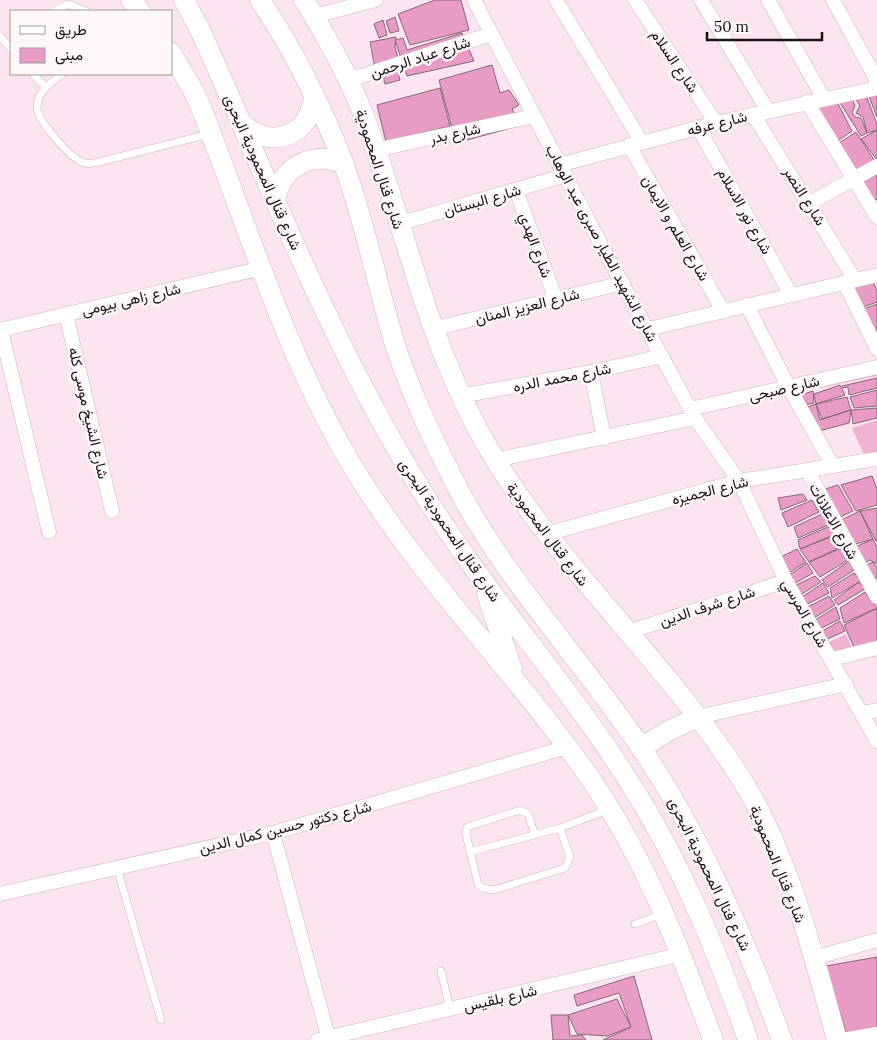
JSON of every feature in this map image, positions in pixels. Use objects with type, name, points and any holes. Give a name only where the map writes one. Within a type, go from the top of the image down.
[{"type":"main road","points":[[131,0],[139,10]]},
{"type":"main road","name":"شارع قنال المحمودية البحرى","points":[[184,0],[201,32],[275,199],[369,400],[422,492],[482,581],[609,751],[657,827],[704,923],[748,1040]]},
{"type":"main road","name":"شارع قنال المحمودية البحرى","points":[[260,0],[314,94],[343,162],[370,246],[393,338],[410,386],[454,481],[480,527],[510,571],[641,748],[670,793],[720,888],[754,967],[782,1040]]},
{"type":"main road","name":"شارع قنال المحمودية","points":[[309,8],[348,80],[375,150],[432,329],[461,396],[495,460],[546,534],[585,584],[662,669],[736,771],[769,834],[814,958],[837,1040]]},
{"type":"main road","points":[[172,55],[192,88],[212,134],[298,362],[336,438],[360,478],[413,555],[567,747],[610,809],[630,843],[665,912],[712,1040]]},
{"type":"main road","points":[[243,125],[264,137],[281,137],[289,134],[308,118],[314,94]]},
{"type":"main road","points":[[275,199],[283,178],[300,163],[321,158],[343,162]]},
{"type":"main road","points":[[482,581],[516,682]]},
{"type":"main road","points":[[641,748],[668,730],[698,717]]},
{"type":"street","points":[[309,8],[376,0]]},
{"type":"street","name":"شارع الشهيد الطيار صبرى عبد الوهاب","points":[[474,0],[562,170],[693,413],[739,482]]},
{"type":"street","name":"شارع العلم و الايمان","points":[[556,0],[635,143],[723,311]]},
{"type":"street","name":"شارع السلام","points":[[634,0],[716,123]]},
{"type":"street","points":[[701,0],[768,111]]},
{"type":"street","points":[[768,0],[824,98]]},
{"type":"street","points":[[833,0],[877,81]]},
{"type":"street","name":"شارع عباد الرحمن","points":[[348,80],[492,34]]},
{"type":"street","name":"شارع عرفه","points":[[562,170],[635,143],[753,114],[877,88]]},
{"type":"street","points":[[807,102],[877,217]]},
{"type":"street","name":"شارع النصر","points":[[753,114],[810,203],[850,281],[877,349]]},
{"type":"street","name":"شارع بدر","points":[[375,150],[534,116]]},
{"type":"street","name":"شارع نور الاسلام","points":[[698,127],[791,295]]},
{"type":"street","points":[[810,203],[877,166]]},
{"type":"street","name":"شارع البستان","points":[[398,224],[516,190],[562,170]]},
{"type":"street","name":"شارع الهدي","points":[[516,190],[556,300]]},
{"type":"street","name":"شارع زاهى بيومى","points":[[1,330],[262,268]]},
{"type":"street","points":[[648,329],[877,274]]},
{"type":"street","name":"شارع العزيز المنان","points":[[432,329],[623,283]]},
{"type":"street","points":[[747,306],[788,386],[833,466]]},
{"type":"street","name":"شارع الشيخ موسى كله","points":[[66,314],[112,512]]},
{"type":"street","points":[[1,330],[49,532]]},
{"type":"street","name":"شارع محمد الدره","points":[[461,396],[591,372],[662,356]]},
{"type":"street","name":"شارع صبحى","points":[[495,460],[604,438],[788,386],[877,367]]},
{"type":"street","points":[[591,372],[604,438]]},
{"type":"street","name":"شارع الجميزه","points":[[546,534],[739,482],[833,466],[876,461]]},
{"type":"street","name":"شارع الاعلانات","points":[[807,470],[877,597]]},
{"type":"street","name":"شارع المرسي","points":[[739,482],[786,581],[877,741]]},
{"type":"street","name":"شارع شرف الدين","points":[[628,632],[786,581]]},
{"type":"street","points":[[832,659],[877,648]]},
{"type":"street","points":[[698,717],[846,684]]},
{"type":"street","points":[[862,713],[877,710]]},
{"type":"street","name":"شارع دكتور حسين كمال الدين","points":[[0,894],[273,833],[567,747]]},
{"type":"street","points":[[273,833],[325,1039]]},
{"type":"street","points":[[814,958],[877,940]]},
{"type":"street","name":"شارع بلقيس","points":[[325,1039],[682,954]]},
{"type":"street","points":[[843,1040],[877,1034]]},
{"type":"lane","points":[[56,10],[68,4],[83,10]]},
{"type":"lane","points":[[0,36],[10,48]]},
{"type":"lane","points":[[34,75],[46,88]]},
{"type":"lane","points":[[61,75],[46,88],[38,100],[36,109],[39,117],[72,156],[88,164],[212,134]]},
{"type":"lane","points":[[470,852],[560,828],[610,809]]},
{"type":"lane","points":[[535,835],[528,814],[520,810],[467,827],[466,834],[478,884],[482,888],[494,890],[565,868],[570,857],[560,828]]},
{"type":"lane","points":[[117,868],[161,1020]]},
{"type":"lane","points":[[635,924],[665,912]]},
{"type":"lane","points":[[441,970],[450,1009]]},
{"type":"shaded area","points":[[875,370],[877,376],[795,393],[794,387]]},
{"type":"shaded area","points":[[877,420],[877,461],[864,454],[852,428]]},
{"type":"shaded area","points":[[846,634],[856,657],[833,665],[823,645]]},
{"type":"building","points":[[435,0],[461,0],[469,30],[410,45],[398,14]]},
{"type":"building","points":[[395,17],[399,31],[390,33],[386,21]]},
{"type":"building","points":[[383,20],[387,35],[379,38],[374,24]]},
{"type":"building","points":[[462,33],[474,61],[407,76],[395,40],[403,38],[407,50]]},
{"type":"building","points":[[396,37],[395,47],[401,69],[376,74],[370,42]]},
{"type":"building","points":[[492,65],[500,93],[509,90],[519,105],[512,109],[522,125],[456,143],[439,80]]},
{"type":"building","points":[[398,72],[400,80],[385,84],[383,76]]},
{"type":"building","points":[[440,88],[450,126],[386,142],[377,105]]},
{"type":"building","points":[[877,91],[877,117],[868,94]]},
{"type":"building","points":[[865,93],[877,124],[877,130],[867,133],[863,117],[856,113],[860,106],[854,96]]},
{"type":"building","points":[[851,96],[855,106],[852,112],[855,117],[861,118],[867,133],[861,136],[839,101]]},
{"type":"building","points":[[836,100],[852,131],[836,142],[811,105]]},
{"type":"building","points":[[877,130],[877,160],[861,139]]},
{"type":"building","points":[[856,132],[876,163],[855,174],[836,145]]},
{"type":"building","points":[[877,169],[877,199],[872,201],[857,179]]},
{"type":"building","points":[[872,279],[877,291],[877,302],[860,308],[849,285]]},
{"type":"building","points":[[877,304],[877,337],[861,310]]},
{"type":"building","points":[[877,378],[877,388],[849,395],[848,387],[843,388],[842,386]]},
{"type":"building","points":[[840,385],[845,395],[816,404],[814,394]]},
{"type":"building","points":[[877,390],[877,406],[854,408],[850,397]]},
{"type":"building","points":[[813,391],[814,403],[801,406],[795,397]]},
{"type":"building","points":[[847,397],[851,410],[822,419],[816,404]]},
{"type":"building","points":[[816,404],[820,420],[851,410],[849,423],[815,432],[803,409]]},
{"type":"building","points":[[877,408],[877,418],[853,424],[851,410]]},
{"type":"building","points":[[872,476],[877,489],[877,505],[856,511],[841,485]]},
{"type":"building","points":[[838,485],[853,511],[834,520],[819,491]]},
{"type":"building","points":[[803,494],[807,500],[781,510],[778,498]]},
{"type":"building","points":[[812,500],[819,512],[788,527],[782,513]]},
{"type":"building","points":[[877,508],[877,541],[876,541],[860,511]]},
{"type":"building","points":[[860,511],[873,539],[849,546],[835,523]]},
{"type":"building","points":[[822,514],[828,525],[798,538],[794,527]]},
{"type":"building","points":[[832,525],[836,534],[800,549],[798,540]]},
{"type":"building","points":[[838,534],[843,546],[809,562],[800,549]]},
{"type":"building","points":[[873,539],[877,547],[877,564],[870,560],[861,565],[851,549]]},
{"type":"building","points":[[842,548],[848,560],[820,577],[809,562]]},
{"type":"building","points":[[797,549],[806,562],[784,576],[775,560]]},
{"type":"building","points":[[849,561],[854,570],[828,587],[822,580]]},
{"type":"building","points":[[873,562],[877,568],[877,578],[870,581],[862,567]]},
{"type":"building","points":[[807,563],[813,573],[790,586],[785,578]]},
{"type":"building","points":[[854,573],[861,581],[832,598],[830,588]]},
{"type":"building","points":[[815,576],[821,582],[797,597],[792,587]]},
{"type":"building","points":[[859,582],[865,589],[838,605],[834,600]]},
{"type":"building","points":[[823,583],[829,593],[802,607],[799,599]]},
{"type":"building","points":[[865,592],[877,608],[844,623],[840,608]]},
{"type":"building","points":[[829,596],[835,605],[809,621],[804,609]]},
{"type":"building","points":[[836,607],[840,619],[815,631],[812,622]]},
{"type":"building","points":[[877,608],[877,650],[858,656],[844,625]]},
{"type":"building","points":[[840,621],[845,631],[821,642],[817,634]]},
{"type":"building","points":[[877,957],[877,1028],[847,1036],[826,966]]},
{"type":"building","points":[[634,976],[652,1040],[603,1040],[631,1027],[619,993],[577,1006],[574,995]]},
{"type":"building","points":[[617,999],[631,1027],[607,1036],[577,1034],[568,1015]]},
{"type":"building","points":[[551,1015],[568,1015],[570,1036],[582,1035],[586,1040],[553,1040]]}]
